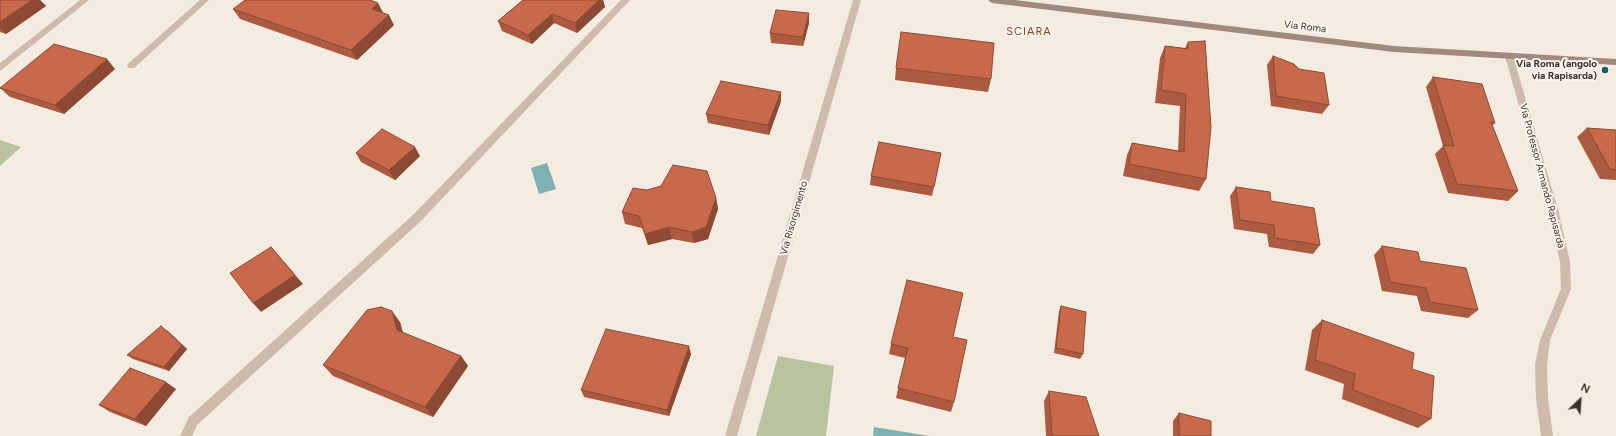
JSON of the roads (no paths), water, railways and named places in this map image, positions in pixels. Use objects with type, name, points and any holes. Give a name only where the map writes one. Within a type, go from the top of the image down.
[{"type":"main road","name":"Via Roma","points":[[992,0],[1024,2],[1394,49],[1616,62]]},
{"type":"street","points":[[0,68],[85,0]]},
{"type":"street","points":[[131,66],[205,0]]},
{"type":"street","points":[[186,436],[193,421],[417,218],[626,0]]},
{"type":"street","name":"Via Risorgimento","points":[[731,436],[857,0]]},
{"type":"street","name":"Via Professor Armando Rapisarda","points":[[1509,56],[1554,213],[1565,262],[1566,290],[1545,340],[1541,365],[1542,398],[1547,436]]},
{"type":"water","points":[[547,163],[556,189],[539,194],[531,168]]},
{"type":"water","points":[[874,427],[929,436],[873,436]]},
{"type":"place","name":"Via Roma (angolo via Rapisarda)","points":[[1605,70]]},
{"type":"district","name":"SCIARA","points":[[1029,32]]}]
